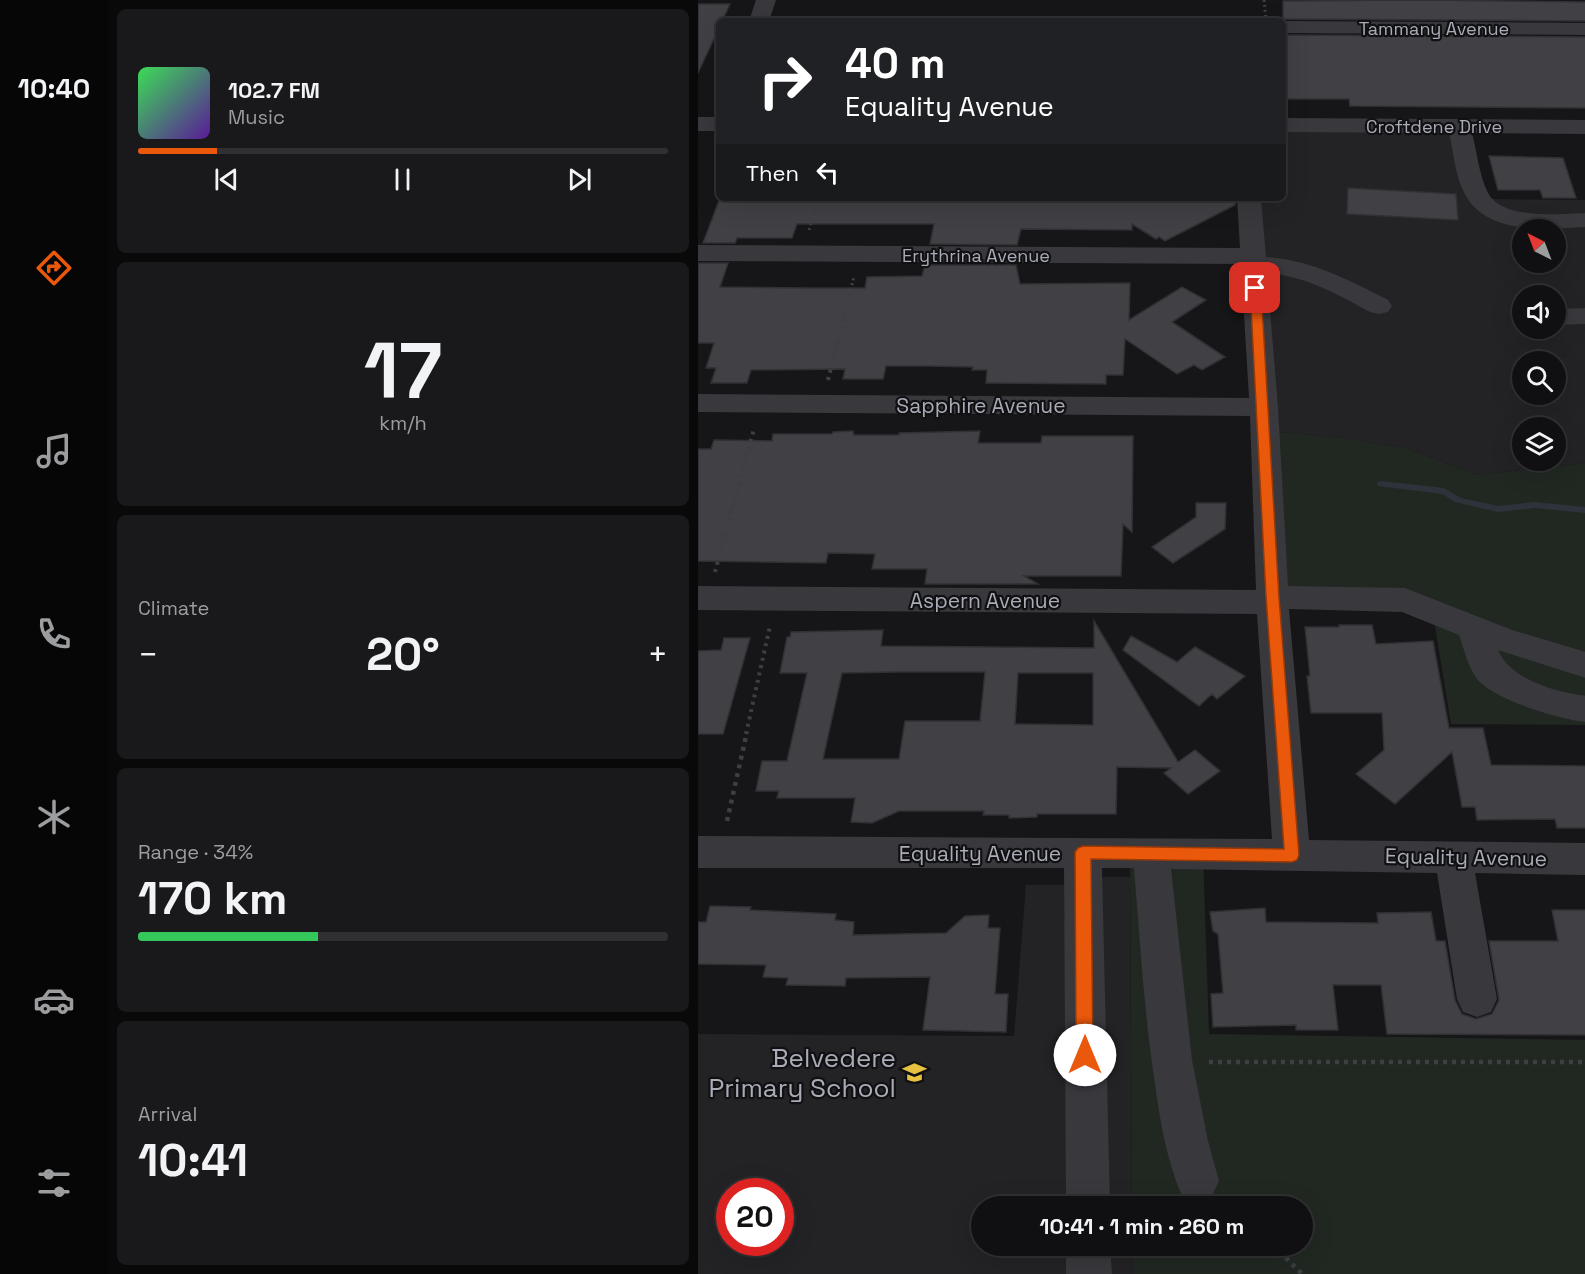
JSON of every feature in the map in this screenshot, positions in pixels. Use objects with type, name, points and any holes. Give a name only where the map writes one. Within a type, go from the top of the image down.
[{"type":"street","points":[[760,18],[766,0]]},
{"type":"street","name":"Tammany Avenue","points":[[1286,27],[1586,28]]},
{"type":"street","points":[[698,124],[716,124]]},
{"type":"street","name":"Croftdene Drive","points":[[1286,125],[1586,127]]},
{"type":"street","points":[[1459,126],[1477,196],[1487,207],[1524,220],[1586,220]]},
{"type":"street","points":[[1249,201],[1264,406],[1273,599],[1292,855]]},
{"type":"street","name":"Erythrina Avenue","points":[[698,253],[1254,260],[1302,270],[1379,306]]},
{"type":"street","points":[[1566,317],[1586,316]]},
{"type":"street","name":"Sapphire Avenue","points":[[698,403],[1264,406]]},
{"type":"street","name":"Aspern Avenue","points":[[703,598],[1405,600],[1501,639],[1586,664]]},
{"type":"street","points":[[1472,627],[1490,671],[1527,694],[1568,707],[1586,709]]},
{"type":"street","name":"Equality Avenue","points":[[709,852],[1083,852],[1586,859]]},
{"type":"street","points":[[1083,852],[1088,1196]]},
{"type":"street","points":[[1151,854],[1172,1062],[1185,1138],[1197,1181]]},
{"type":"street","points":[[1444,857],[1467,998]]},
{"type":"street","points":[[1088,1256],[1089,1274]]},
{"type":"path","points":[[1264,0],[1266,18]]},
{"type":"path","points":[[803,254],[817,201]]},
{"type":"path","points":[[823,404],[859,254]]},
{"type":"path","points":[[703,598],[761,404]]},
{"type":"path","points":[[709,852],[776,599]]},
{"type":"path","points":[[1172,1062],[1586,1062]]},
{"type":"path","points":[[1284,1256],[1302,1274]]},
{"type":"shaded area","points":[[1286,125],[1466,126],[1487,199],[1585,200],[1585,463],[1566,465],[1566,417],[1512,417],[1513,471],[1477,475],[1406,448],[1344,438],[1266,431],[1250,201],[1286,201]]},
{"type":"shaded area","points":[[1266,431],[1344,438],[1406,448],[1477,475],[1513,471],[1566,471],[1566,465],[1585,463],[1585,725],[1451,724],[1433,614],[1273,597]]},
{"type":"shaded area","points":[[1130,853],[1203,853],[1209,1034],[1585,1040],[1585,1274],[1133,1274],[1132,1256],[1313,1256],[1313,1196],[1132,1196]]},
{"type":"shaded area","name":"Belvedere Primary School","points":[[1101,877],[1130,877],[1132,1196],[971,1196],[971,1256],[1132,1256],[1133,1274],[698,1274],[698,1034],[1014,1036],[1026,885],[1065,885],[1064,921],[1100,920]]},
{"type":"building","points":[[1283,1],[1586,2],[1586,21],[1286,19],[1283,18]]},
{"type":"building","points":[[698,4],[730,4],[723,18],[716,18],[716,34],[698,73]]},
{"type":"building","points":[[1286,35],[1586,37],[1586,108],[1350,106],[1349,99],[1286,99]]},
{"type":"building","points":[[1489,156],[1563,158],[1576,198],[1543,198],[1540,190],[1498,190]]},
{"type":"building","points":[[1348,188],[1456,194],[1458,220],[1347,214]]},
{"type":"building","points":[[719,201],[1235,201],[1235,205],[1165,241],[1159,237],[1156,239],[1132,224],[1132,230],[1021,229],[1017,245],[930,244],[934,224],[797,224],[792,238],[737,238],[735,243],[703,243]]},
{"type":"building","points":[[698,263],[728,263],[720,287],[808,288],[865,288],[867,277],[922,276],[925,265],[1016,265],[1020,284],[1130,283],[1129,320],[1182,287],[1206,300],[1172,322],[1225,357],[1202,370],[1194,365],[1177,374],[1125,339],[1123,375],[1106,375],[1106,384],[986,383],[987,370],[972,370],[973,367],[929,366],[886,366],[883,379],[843,379],[845,369],[751,370],[747,383],[711,383],[716,368],[706,368],[714,343],[698,343]]},
{"type":"building","points":[[853,431],[854,435],[899,435],[899,433],[980,431],[978,443],[1041,443],[1042,436],[1133,436],[1132,532],[1123,524],[1121,576],[1024,576],[1038,584],[925,584],[927,569],[872,569],[875,554],[828,553],[826,563],[698,561],[698,449],[711,449],[714,440],[772,441],[773,434],[832,434],[833,432]]},
{"type":"building","points":[[1196,503],[1226,503],[1225,529],[1173,563],[1152,547],[1196,517]]},
{"type":"building","points":[[1094,621],[1178,762],[1195,750],[1220,771],[1188,794],[1164,773],[1171,768],[1117,767],[1116,814],[1037,814],[1037,817],[1009,818],[1009,815],[983,815],[984,811],[899,811],[872,823],[851,822],[855,798],[777,798],[779,791],[756,791],[762,761],[787,761],[807,673],[780,673],[787,637],[790,637],[791,632],[883,630],[881,646],[1094,648]],"holes":[[[985,672],[980,721],[905,721],[899,759],[823,759],[842,673]],[[1018,673],[1093,673],[1093,725],[1015,724]]]},
{"type":"building","points":[[1339,625],[1372,625],[1376,644],[1433,641],[1449,728],[1483,728],[1491,765],[1586,766],[1586,828],[1557,828],[1555,819],[1477,820],[1475,807],[1462,807],[1452,752],[1395,804],[1356,774],[1384,750],[1382,713],[1311,713],[1305,627],[1339,627]]},
{"type":"building","points":[[1131,636],[1177,662],[1195,647],[1245,676],[1217,699],[1212,694],[1199,706],[1123,650]]},
{"type":"building","points":[[724,638],[750,638],[723,734],[698,734],[698,651],[721,650]]},
{"type":"building","points":[[710,906],[836,914],[835,920],[854,922],[853,935],[946,933],[965,916],[989,915],[988,928],[1000,928],[995,994],[1008,994],[1006,1032],[923,1030],[930,977],[846,978],[845,986],[786,985],[788,978],[763,977],[766,965],[698,964],[698,922],[706,922]]},
{"type":"building","points":[[1265,908],[1266,922],[1378,923],[1377,913],[1431,912],[1436,941],[1445,941],[1455,1000],[1462,1014],[1476,1019],[1492,1014],[1499,1000],[1489,941],[1558,941],[1552,910],[1586,910],[1586,1035],[1387,1034],[1381,985],[1333,985],[1338,1030],[1296,1030],[1296,1025],[1213,1027],[1211,994],[1223,993],[1218,934],[1213,931],[1210,912]]},
{"type":"waterway","points":[[1381,484],[1444,491],[1458,500],[1498,509],[1535,505],[1586,510]]},
{"type":"place","name":"Belvedere Primary School","points":[[914,1073]]},
{"type":"route","points":[[1085,1055],[1083,852],[1292,855],[1272,597],[1264,406],[1255,288]]}]
